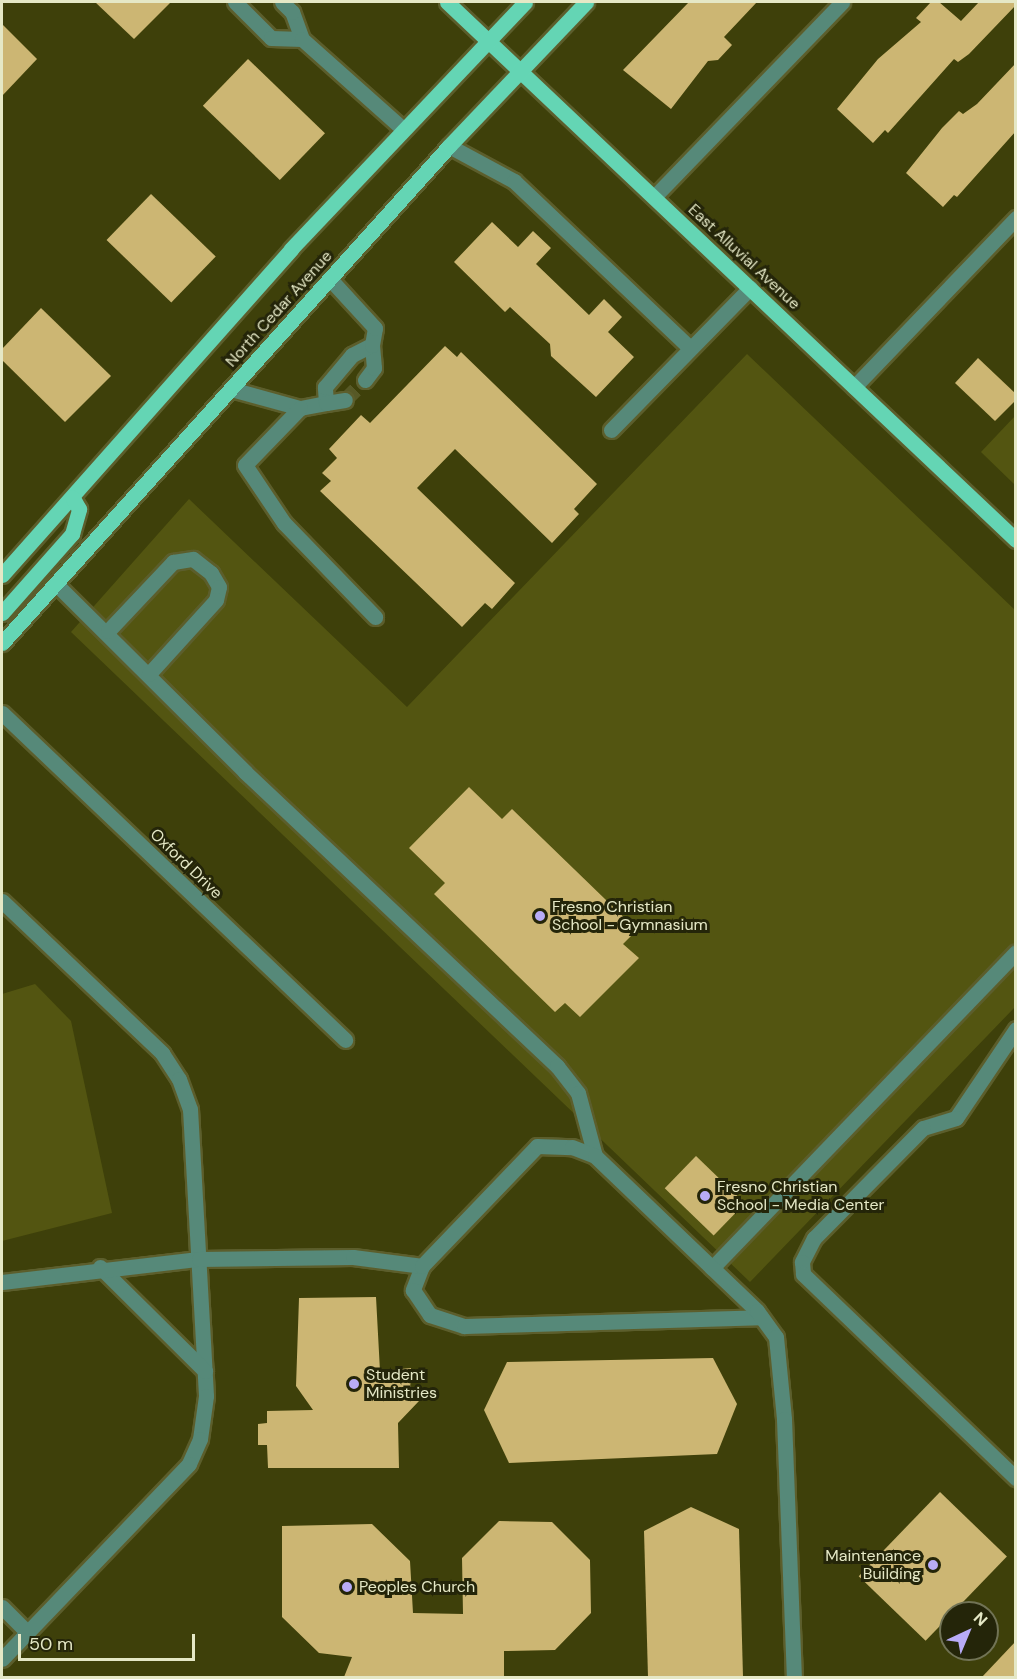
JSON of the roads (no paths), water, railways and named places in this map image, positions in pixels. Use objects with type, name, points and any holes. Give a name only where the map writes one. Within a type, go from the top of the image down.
[{"type":"main road","name":"East Alluvial Avenue","points":[[447,2],[1016,540]]},
{"type":"main road","name":"North Cedar Avenue","points":[[2,575],[403,129],[525,2]]},
{"type":"main road","name":"North Cedar Avenue","points":[[2,643],[449,146],[586,2]]},
{"type":"main road","points":[[2,613],[72,534],[79,509],[73,498]]},
{"type":"street","points":[[235,2],[272,38],[302,39]]},
{"type":"street","points":[[282,2],[292,12],[302,39],[403,129]]},
{"type":"street","points":[[654,197],[842,2]]},
{"type":"street","points":[[449,146],[514,181],[690,348]]},
{"type":"street","points":[[854,387],[1016,218]]},
{"type":"street","points":[[330,279],[375,328],[372,345],[374,368],[365,380]]},
{"type":"street","points":[[610,430],[750,288]]},
{"type":"street","points":[[326,403],[325,387],[352,355],[372,345]]},
{"type":"street","points":[[231,389],[300,408],[345,400]]},
{"type":"street","points":[[300,408],[245,465],[284,523],[375,617]]},
{"type":"street","points":[[108,631],[173,562],[193,559],[211,573],[219,587],[216,600],[148,674]]},
{"type":"street","points":[[56,584],[108,631],[245,772],[557,1066],[578,1093],[595,1156]]},
{"type":"street","name":"Oxford Drive","points":[[2,713],[345,1041]]},
{"type":"street","points":[[2,901],[162,1053],[179,1078],[190,1109],[205,1371],[200,1440],[189,1464],[2,1659]]},
{"type":"street","points":[[712,1268],[1016,952]]},
{"type":"street","points":[[1016,1029],[956,1118],[923,1128],[814,1238],[802,1262],[803,1274],[1016,1478]]},
{"type":"street","points":[[761,1317],[464,1326],[430,1315],[413,1290],[422,1266],[537,1146],[572,1148],[595,1156],[761,1317],[776,1337],[783,1407],[795,1677]]},
{"type":"street","points":[[2,1281],[100,1268],[199,1259],[353,1257],[422,1266]]},
{"type":"street","points":[[100,1268],[205,1371]]},
{"type":"street","points":[[2,1607],[27,1632]]},
{"type":"tunnel","points":[[345,400],[365,380]]},
{"type":"place","name":"Fresno Christian School - Gymnasium","points":[[540,916]]},
{"type":"place","name":"Fresno Christian School - Media Center","points":[[705,1196]]},
{"type":"place","name":"Student Ministries","points":[[354,1384]]},
{"type":"place","name":"Maintenance Building","points":[[933,1565]]},
{"type":"place","name":"Peoples Church","points":[[347,1587]]}]
